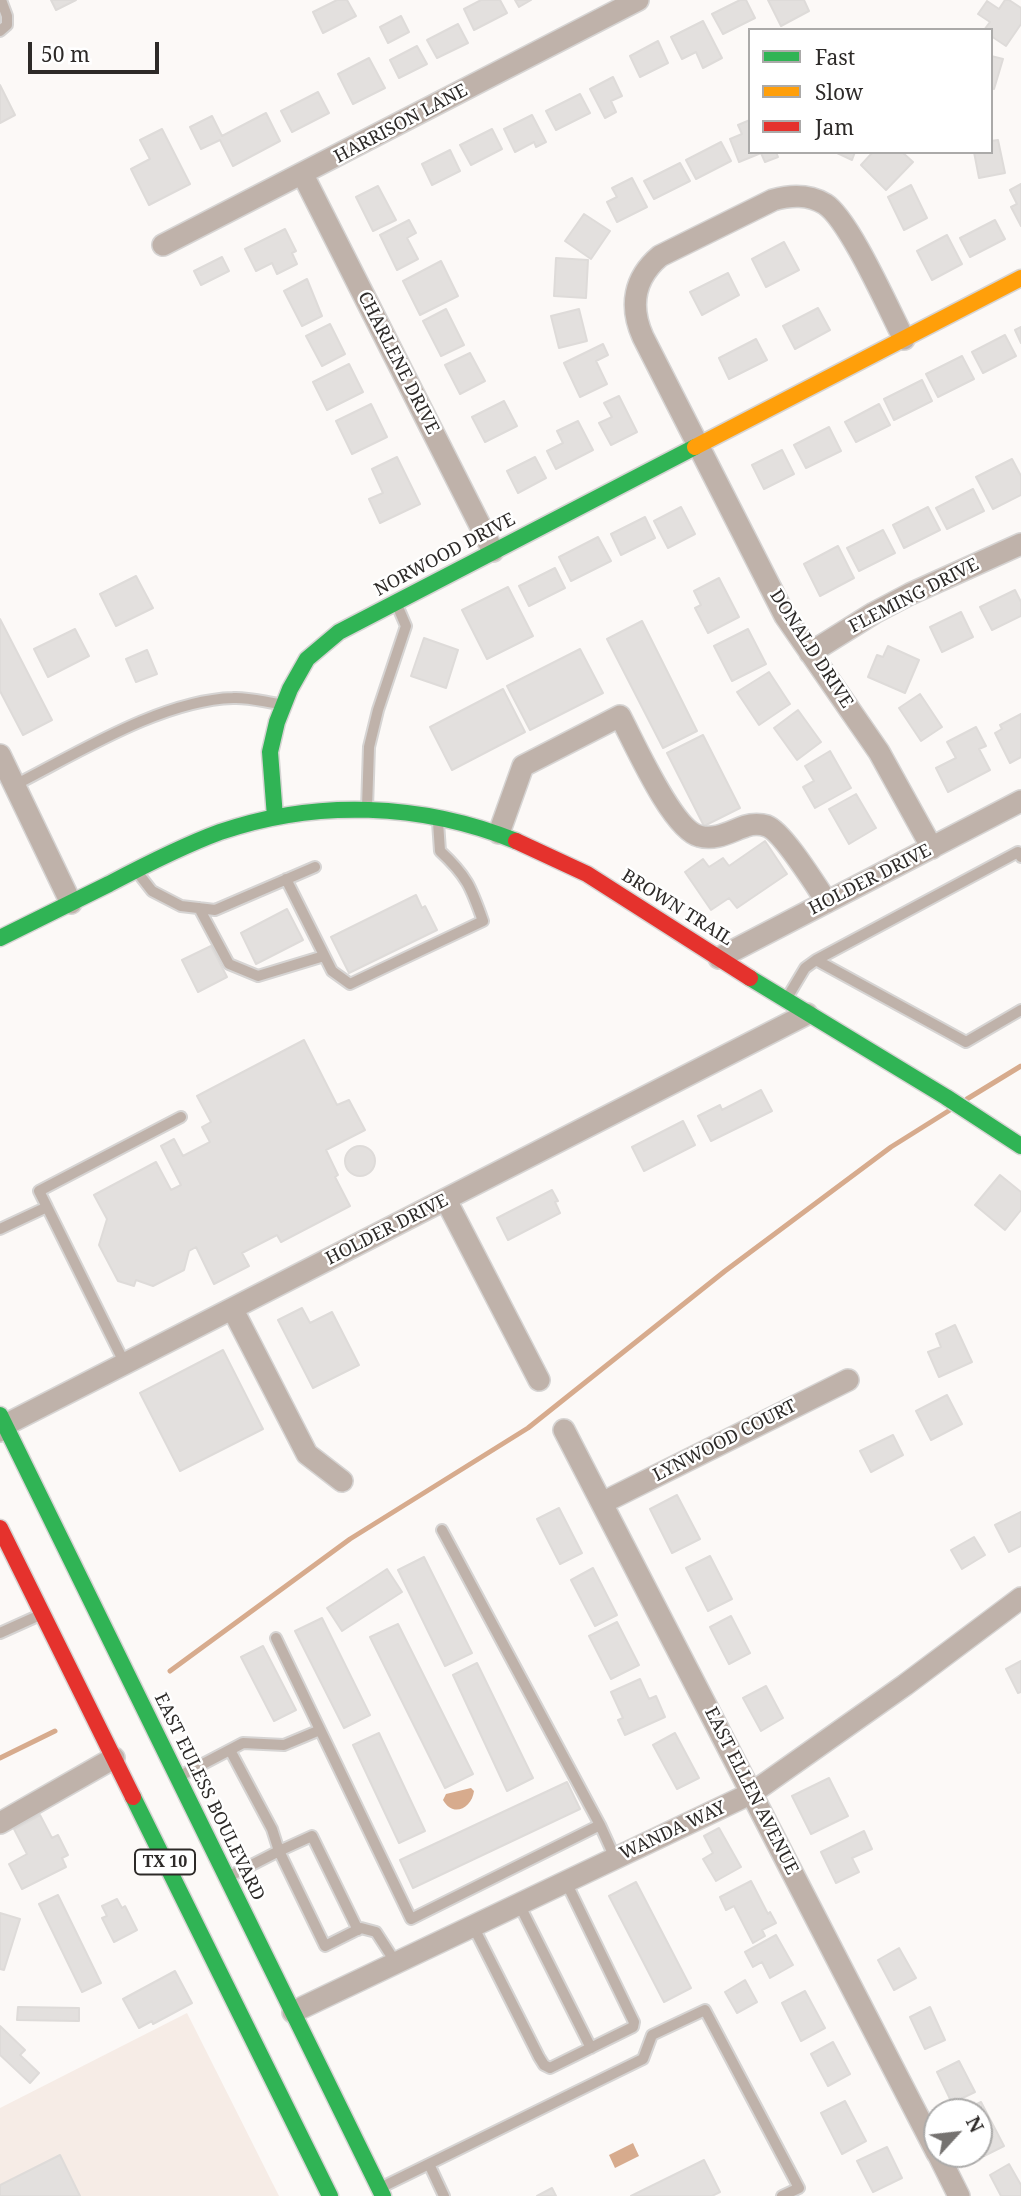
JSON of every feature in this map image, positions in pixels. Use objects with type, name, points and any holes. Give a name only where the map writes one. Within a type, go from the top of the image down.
[{"type":"main road","name":"NORWOOD DRIVE","points":[[275,817],[270,752],[277,722],[289,689],[307,659],[339,632],[1021,278]]},
{"type":"main road","name":"BROWN TRAIL","points":[[275,817],[319,809],[367,808],[438,816],[550,853],[1021,1146]]},
{"type":"main road","points":[[0,938],[187,845],[229,829],[275,817]]},
{"type":"main road","name":"EAST EULESS BOULEVARD","points":[[2,1423],[381,2192]]},
{"type":"main road","name":"TX 10","points":[[0,1528],[6,1554],[43,1614],[330,2196]]},
{"type":"street","name":"HARRISON LANE","points":[[163,245],[638,0]]},
{"type":"street","name":"CHARLENE DRIVE","points":[[303,175],[493,551]]},
{"type":"street","name":"DONALD DRIVE","points":[[904,339],[844,223],[826,205],[800,196],[772,200],[660,256],[649,265],[642,277],[634,309],[643,337],[785,616],[879,752],[932,848]]},
{"type":"street","name":"FLEMING DRIVE","points":[[810,653],[886,606],[1021,544]]},
{"type":"street","points":[[499,834],[523,766],[620,716],[661,793],[684,827],[699,836],[716,837],[751,824],[767,826],[779,835],[827,902]]},
{"type":"street","points":[[0,755],[71,903]]},
{"type":"street","name":"HOLDER DRIVE","points":[[719,958],[1021,801]]},
{"type":"street","points":[[775,1030],[785,1000]]},
{"type":"street","name":"HOLDER DRIVE","points":[[2,1423],[233,1310],[807,1014]]},
{"type":"street","points":[[446,1200],[539,1380]]},
{"type":"street","points":[[233,1310],[307,1454],[342,1480]]},
{"type":"street","name":"LYNWOOD COURT","points":[[602,1503],[848,1380]]},
{"type":"street","name":"EAST ELLEN AVENUE","points":[[564,1430],[923,2126]]},
{"type":"street","name":"WANDA WAY","points":[[293,2012],[752,1793],[905,1685],[1021,1598]]},
{"type":"street","points":[[0,1823],[114,1758]]},
{"type":"street","name":"EAST ELLEN AVENUE","points":[[945,2168],[959,2196]]},
{"type":"lane","points":[[0,31],[6,25],[7,16],[1,0]]},
{"type":"lane","points":[[367,808],[369,747],[378,710],[406,626],[395,602]]},
{"type":"lane","points":[[15,785],[128,728],[177,708],[236,697],[284,705]]},
{"type":"lane","points":[[286,879],[332,971],[350,984],[484,920],[473,890],[461,870],[440,851],[438,816]]},
{"type":"lane","points":[[785,1000],[805,968],[817,960],[1018,852],[1021,857]]},
{"type":"lane","points":[[136,870],[152,891],[181,906],[215,909],[315,867]]},
{"type":"lane","points":[[199,908],[229,964],[258,976],[324,956]]},
{"type":"lane","points":[[817,960],[966,1042],[1021,1010]]},
{"type":"lane","points":[[125,1364],[38,1191],[181,1117]]},
{"type":"lane","points":[[0,1230],[47,1206]]},
{"type":"lane","points":[[442,1530],[600,1825],[615,1858]]},
{"type":"lane","points":[[0,1633],[43,1614]]},
{"type":"lane","points":[[276,1638],[411,1919],[600,1825]]},
{"type":"lane","points":[[178,1777],[243,1742],[284,1745],[320,1730]]},
{"type":"lane","points":[[230,1750],[272,1829],[279,1851],[325,1946],[362,1928],[376,1932],[396,1963]]},
{"type":"lane","points":[[227,1877],[312,1836],[358,1930]]},
{"type":"lane","points":[[473,1926],[544,2065],[550,2068],[633,2027],[634,2022],[566,1882]]},
{"type":"lane","points":[[519,1904],[591,2048]]},
{"type":"lane","points":[[381,2192],[429,2164],[643,2059],[652,2035],[705,2010],[799,2188],[782,2196]]},
{"type":"lane","points":[[429,2164],[444,2196]]},
{"type":"shaded area","points":[[471,1788],[474,1791],[473,1797],[462,1809],[452,1809],[443,1800],[446,1794]]},
{"type":"shaded area","points":[[187,2013],[279,2196],[0,2196],[0,2108]]},
{"type":"shaded area","points":[[633,2143],[639,2156],[615,2168],[609,2155]]},
{"type":"building","points":[[51,0],[76,0],[56,10]]},
{"type":"building","points":[[337,0],[347,0],[356,16],[323,33],[313,12]]},
{"type":"building","points":[[481,0],[500,0],[507,13],[474,30],[464,9]]},
{"type":"building","points":[[515,0],[531,0],[519,7]]},
{"type":"building","points":[[740,0],[746,0],[755,18],[723,34],[712,14]]},
{"type":"building","points":[[768,0],[804,0],[809,11],[781,26]]},
{"type":"building","points":[[1005,0],[1021,8],[1021,24],[1006,46],[993,37],[993,28],[986,28],[990,22],[978,14],[987,1],[999,9]]},
{"type":"building","points":[[401,16],[409,32],[388,43],[380,27]]},
{"type":"building","points":[[703,21],[722,58],[703,68],[696,52],[682,59],[671,37]]},
{"type":"building","points":[[458,24],[468,43],[437,58],[427,40]]},
{"type":"building","points":[[658,41],[668,63],[640,77],[630,56]]},
{"type":"building","points":[[417,46],[427,64],[399,78],[390,60]]},
{"type":"building","points":[[993,56],[1003,59],[993,89]]},
{"type":"building","points":[[369,58],[385,88],[353,104],[338,74]]},
{"type":"building","points":[[613,77],[622,96],[611,101],[616,112],[605,118],[590,89]]},
{"type":"building","points":[[0,85],[15,115],[0,123]]},
{"type":"building","points":[[318,92],[329,113],[292,132],[281,111]]},
{"type":"building","points":[[580,94],[590,113],[556,130],[546,111]]},
{"type":"building","points":[[266,113],[280,141],[233,166],[220,140],[201,149],[190,127],[212,116],[222,136]]},
{"type":"building","points":[[532,115],[546,142],[536,147],[534,142],[515,152],[504,129]]},
{"type":"building","points":[[748,121],[748,154],[759,154],[739,162],[730,139],[742,134],[738,125]]},
{"type":"building","points":[[162,129],[190,184],[149,205],[131,169],[150,159],[140,140]]},
{"type":"building","points":[[492,129],[502,149],[471,165],[460,145]]},
{"type":"building","points":[[998,140],[1005,173],[979,178],[974,154],[993,154],[993,141]]},
{"type":"building","points":[[721,142],[731,161],[696,179],[686,160]]},
{"type":"building","points":[[450,150],[460,171],[432,185],[422,164]]},
{"type":"building","points":[[761,154],[777,154],[778,157],[765,162]]},
{"type":"building","points":[[839,154],[854,154],[852,160]]},
{"type":"building","points":[[871,154],[904,154],[913,162],[886,190],[861,165]]},
{"type":"building","points":[[680,163],[690,181],[654,199],[644,181]]},
{"type":"building","points":[[632,178],[647,207],[617,222],[607,202],[617,197],[612,188]]},
{"type":"building","points":[[1021,184],[1021,226],[1011,207],[1017,204],[1010,190]]},
{"type":"building","points":[[911,185],[927,218],[904,230],[888,197]]},
{"type":"building","points":[[378,186],[396,220],[373,231],[356,197]]},
{"type":"building","points":[[584,214],[610,231],[591,259],[565,241]]},
{"type":"building","points":[[409,220],[416,233],[407,238],[418,259],[397,270],[380,235]]},
{"type":"building","points":[[995,220],[1005,239],[970,257],[960,238]]},
{"type":"building","points":[[285,229],[296,251],[292,253],[297,264],[277,274],[272,263],[256,271],[245,249]]},
{"type":"building","points":[[947,235],[962,264],[932,280],[917,251]]},
{"type":"building","points":[[784,242],[799,270],[766,287],[752,259]]},
{"type":"building","points":[[222,257],[229,271],[201,285],[194,271]]},
{"type":"building","points":[[556,258],[588,260],[586,298],[554,296]]},
{"type":"building","points":[[441,261],[458,296],[420,315],[403,281]]},
{"type":"building","points":[[728,273],[739,295],[702,315],[690,292]]},
{"type":"building","points":[[307,279],[322,316],[302,326],[284,291]]},
{"type":"building","points":[[818,308],[830,330],[795,349],[783,326]]},
{"type":"building","points":[[446,309],[464,345],[441,356],[423,321]]},
{"type":"building","points":[[579,309],[587,341],[559,348],[551,316]]},
{"type":"building","points":[[330,324],[345,354],[322,366],[306,336]]},
{"type":"building","points":[[1021,327],[1021,343],[1015,330]]},
{"type":"building","points":[[1005,335],[1016,356],[983,373],[972,352]]},
{"type":"building","points":[[756,339],[767,360],[729,379],[719,358]]},
{"type":"building","points":[[603,344],[608,355],[596,361],[607,384],[580,397],[564,363]]},
{"type":"building","points":[[470,353],[485,381],[460,394],[445,365]]},
{"type":"building","points":[[962,356],[974,379],[938,397],[926,374]]},
{"type":"building","points":[[349,364],[363,392],[327,410],[313,382]]},
{"type":"building","points":[[922,380],[932,401],[894,420],[884,399]]},
{"type":"building","points":[[619,396],[637,432],[611,445],[599,423],[612,417],[604,403]]},
{"type":"building","points":[[504,401],[517,426],[485,442],[472,417]]},
{"type":"building","points":[[371,404],[387,437],[352,454],[336,421]]},
{"type":"building","points":[[879,404],[890,425],[856,442],[845,422]]},
{"type":"building","points":[[578,421],[593,450],[556,469],[547,451],[563,443],[557,431]]},
{"type":"building","points":[[829,427],[841,451],[806,468],[794,445]]},
{"type":"building","points":[[782,450],[794,474],[764,489],[752,465]]},
{"type":"building","points":[[397,457],[420,504],[380,523],[369,499],[383,493],[372,469]]},
{"type":"building","points":[[535,457],[546,478],[518,493],[507,471]]},
{"type":"building","points":[[1012,459],[1021,476],[1021,495],[993,509],[976,477]]},
{"type":"building","points":[[973,489],[984,511],[947,529],[936,508]]},
{"type":"building","points":[[681,507],[695,534],[668,548],[654,521]]},
{"type":"building","points":[[928,507],[940,530],[904,548],[893,525]]},
{"type":"building","points":[[645,517],[655,538],[621,555],[611,534]]},
{"type":"building","points":[[883,530],[895,553],[859,571],[847,548]]},
{"type":"building","points":[[598,537],[611,561],[571,581],[559,557]]},
{"type":"building","points":[[838,546],[854,578],[820,596],[804,564]]},
{"type":"building","points":[[555,568],[565,588],[529,606],[519,586]]},
{"type":"building","points":[[136,576],[153,608],[116,626],[100,594]]},
{"type":"building","points":[[719,578],[739,617],[708,633],[695,608],[701,605],[694,591]]},
{"type":"building","points":[[508,587],[533,636],[487,659],[462,610]]},
{"type":"building","points":[[1015,590],[1021,602],[1021,616],[992,630],[980,607]]},
{"type":"building","points":[[961,612],[973,637],[942,652],[930,627]]},
{"type":"building","points":[[0,619],[52,720],[23,735],[0,691]]},
{"type":"building","points":[[642,621],[697,731],[663,748],[607,639]]},
{"type":"building","points":[[75,629],[89,656],[48,677],[34,649]]},
{"type":"building","points":[[748,629],[766,664],[732,681],[714,646]]},
{"type":"building","points":[[424,638],[458,650],[446,688],[411,676]]},
{"type":"building","points":[[888,646],[919,660],[905,693],[868,677],[877,655],[883,657]]},
{"type":"building","points":[[580,649],[603,693],[530,730],[507,686]]},
{"type":"building","points":[[147,650],[157,674],[136,682],[126,659]]},
{"type":"building","points":[[769,672],[790,704],[759,725],[737,692]]},
{"type":"building","points":[[503,689],[525,732],[452,770],[430,727]]},
{"type":"building","points":[[920,694],[942,727],[921,741],[899,708]]},
{"type":"building","points":[[798,710],[821,742],[797,760],[774,728]]},
{"type":"building","points":[[1021,714],[1021,757],[1010,763],[995,733],[1002,729],[1000,725]]},
{"type":"building","points":[[976,727],[986,746],[979,749],[990,770],[948,792],[936,768],[956,758],[947,742]]},
{"type":"building","points":[[703,735],[740,808],[704,826],[667,753]]},
{"type":"building","points":[[830,751],[851,788],[815,808],[803,787],[814,781],[805,766]]},
{"type":"building","points":[[856,794],[876,828],[849,844],[829,809]]},
{"type":"building","points":[[765,841],[787,874],[737,908],[729,898],[711,910],[685,872],[703,859],[709,867],[723,858],[729,866]]},
{"type":"building","points":[[416,895],[437,930],[349,973],[331,937]]},
{"type":"building","points":[[287,909],[303,940],[256,964],[241,933]]},
{"type":"building","points":[[211,946],[227,977],[198,992],[182,960]]},
{"type":"building","points":[[304,1040],[337,1105],[349,1100],[365,1130],[326,1150],[338,1175],[335,1177],[350,1206],[281,1242],[277,1235],[242,1253],[249,1266],[214,1284],[196,1247],[189,1251],[184,1270],[153,1286],[136,1280],[134,1286],[118,1281],[99,1245],[107,1219],[94,1195],[156,1162],[171,1190],[181,1185],[161,1146],[174,1139],[183,1156],[210,1142],[202,1127],[211,1122],[197,1096]]},
{"type":"building","points":[[761,1090],[772,1111],[711,1141],[698,1116],[720,1105],[722,1110]]},
{"type":"building","points":[[683,1121],[695,1145],[644,1171],[632,1147]]},
{"type":"building","points":[[360,1146],[371,1150],[375,1161],[371,1172],[360,1176],[349,1172],[345,1161],[349,1150]]},
{"type":"building","points":[[1000,1175],[1021,1192],[1021,1210],[1005,1230],[975,1205]]},
{"type":"building","points":[[552,1190],[560,1213],[508,1240],[497,1218]]},
{"type":"building","points":[[302,1308],[310,1323],[332,1312],[359,1365],[313,1388],[278,1320]]},
{"type":"building","points":[[955,1325],[972,1362],[939,1377],[928,1352],[941,1347],[936,1334]]},
{"type":"building","points":[[223,1350],[263,1429],[180,1471],[140,1393]]},
{"type":"building","points":[[947,1395],[962,1424],[931,1440],[916,1411]]},
{"type":"building","points":[[893,1435],[903,1455],[871,1472],[860,1451]]},
{"type":"building","points":[[677,1495],[700,1539],[672,1553],[650,1509]]},
{"type":"building","points":[[559,1508],[582,1553],[560,1564],[537,1519]]},
{"type":"building","points":[[1021,1512],[1021,1546],[1009,1552],[995,1525]]},
{"type":"building","points":[[974,1537],[985,1555],[962,1569],[951,1550]]},
{"type":"building","points":[[710,1556],[732,1599],[708,1611],[686,1568]]},
{"type":"building","points":[[424,1557],[472,1653],[445,1666],[398,1570]]},
{"type":"building","points":[[593,1568],[617,1615],[595,1626],[571,1580]]},
{"type":"building","points":[[387,1569],[402,1592],[342,1631],[327,1608]]},
{"type":"building","points":[[731,1616],[750,1653],[729,1664],[710,1627]]},
{"type":"building","points":[[322,1618],[370,1715],[344,1728],[295,1631]]},
{"type":"building","points":[[617,1622],[639,1665],[611,1679],[589,1636]]},
{"type":"building","points":[[398,1624],[473,1774],[445,1788],[370,1637]]},
{"type":"building","points":[[263,1646],[296,1710],[274,1721],[241,1657]]},
{"type":"building","points":[[1021,1661],[1021,1692],[1018,1693],[1006,1669]]},
{"type":"building","points":[[477,1663],[533,1778],[507,1791],[453,1675]]},
{"type":"building","points":[[640,1679],[649,1699],[656,1696],[665,1717],[625,1735],[618,1720],[623,1718],[611,1692]]},
{"type":"building","points":[[766,1686],[783,1718],[761,1731],[743,1698]]},
{"type":"building","points":[[379,1733],[425,1831],[399,1843],[353,1745]]},
{"type":"building","points":[[675,1733],[699,1778],[677,1789],[653,1745]]},
{"type":"building","points":[[829,1778],[848,1816],[811,1834],[792,1796]]},
{"type":"building","points":[[567,1782],[580,1809],[413,1888],[400,1860]]},
{"type":"building","points":[[40,1815],[52,1838],[58,1835],[68,1855],[62,1858],[66,1867],[22,1889],[9,1864],[27,1854],[14,1829]]},
{"type":"building","points":[[719,1828],[741,1867],[716,1881],[703,1859],[713,1853],[704,1836]]},
{"type":"building","points":[[864,1831],[872,1849],[852,1858],[859,1872],[836,1883],[821,1852]]},
{"type":"building","points":[[751,1881],[768,1914],[770,1912],[776,1923],[762,1930],[765,1936],[753,1943],[734,1906],[726,1910],[720,1897]]},
{"type":"building","points":[[636,1882],[691,1988],[664,2002],[609,1896]]},
{"type":"building","points":[[58,1895],[101,1983],[82,1992],[39,1904]]},
{"type":"building","points":[[117,1899],[122,1908],[125,1906],[137,1930],[114,1942],[102,1918],[107,1916],[102,1906]]},
{"type":"building","points":[[0,1913],[20,1919],[4,1970],[0,1969]]},
{"type":"building","points":[[776,1935],[793,1965],[770,1978],[762,1962],[753,1967],[745,1952]]},
{"type":"building","points":[[899,1948],[916,1978],[894,1990],[878,1960]]},
{"type":"building","points":[[175,1971],[192,2003],[153,2024],[152,2021],[139,2028],[123,1999]]},
{"type":"building","points":[[745,1980],[757,2002],[737,2013],[725,1992]]},
{"type":"building","points":[[805,1991],[825,2028],[801,2041],[782,2003]]},
{"type":"building","points":[[18,2007],[79,2008],[79,2021],[17,2020]]},
{"type":"building","points":[[930,2007],[945,2040],[925,2049],[910,2017]]},
{"type":"building","points":[[0,2026],[25,2050],[20,2055],[39,2073],[30,2083],[0,2055]]},
{"type":"building","points":[[833,2042],[850,2074],[828,2086],[811,2054]]},
{"type":"building","points":[[959,2061],[975,2092],[962,2098],[950,2098],[937,2072]]},
{"type":"building","points":[[845,2101],[866,2141],[842,2154],[821,2113]]},
{"type":"building","points":[[993,2125],[1004,2146],[993,2152]]},
{"type":"building","points":[[887,2147],[902,2178],[873,2192],[857,2161]]},
{"type":"building","points":[[60,2155],[80,2196],[0,2196],[0,2185]]},
{"type":"building","points":[[704,2160],[720,2192],[712,2196],[631,2196]]},
{"type":"building","points":[[1009,2164],[1021,2185],[1021,2196],[1001,2196],[990,2175]]},
{"type":"building","points":[[552,2188],[556,2196],[537,2196]]},
{"type":"waterway","points":[[967,1099],[1021,1066]]},
{"type":"waterway","points":[[170,1671],[350,1539],[528,1428],[725,1271],[891,1147],[950,1110]]},
{"type":"waterway","points":[[0,1758],[55,1731]]},
{"type":"traffic: fast","points":[[275,817],[270,752],[277,722],[290,689],[307,659],[339,632],[695,447]]},
{"type":"traffic: fast","points":[[0,938],[192,843],[256,821],[331,810],[369,810],[444,819],[516,841]]},
{"type":"traffic: fast","points":[[750,978],[946,1097],[1021,1146]]},
{"type":"traffic: fast","points":[[0,1415],[383,2196]]},
{"type":"traffic: fast","points":[[133,1797],[330,2196]]},
{"type":"traffic: slow","points":[[695,447],[1021,278]]},
{"type":"traffic: jam","points":[[516,841],[587,874],[750,978]]},
{"type":"traffic: jam","points":[[0,1528],[133,1797]]}]
